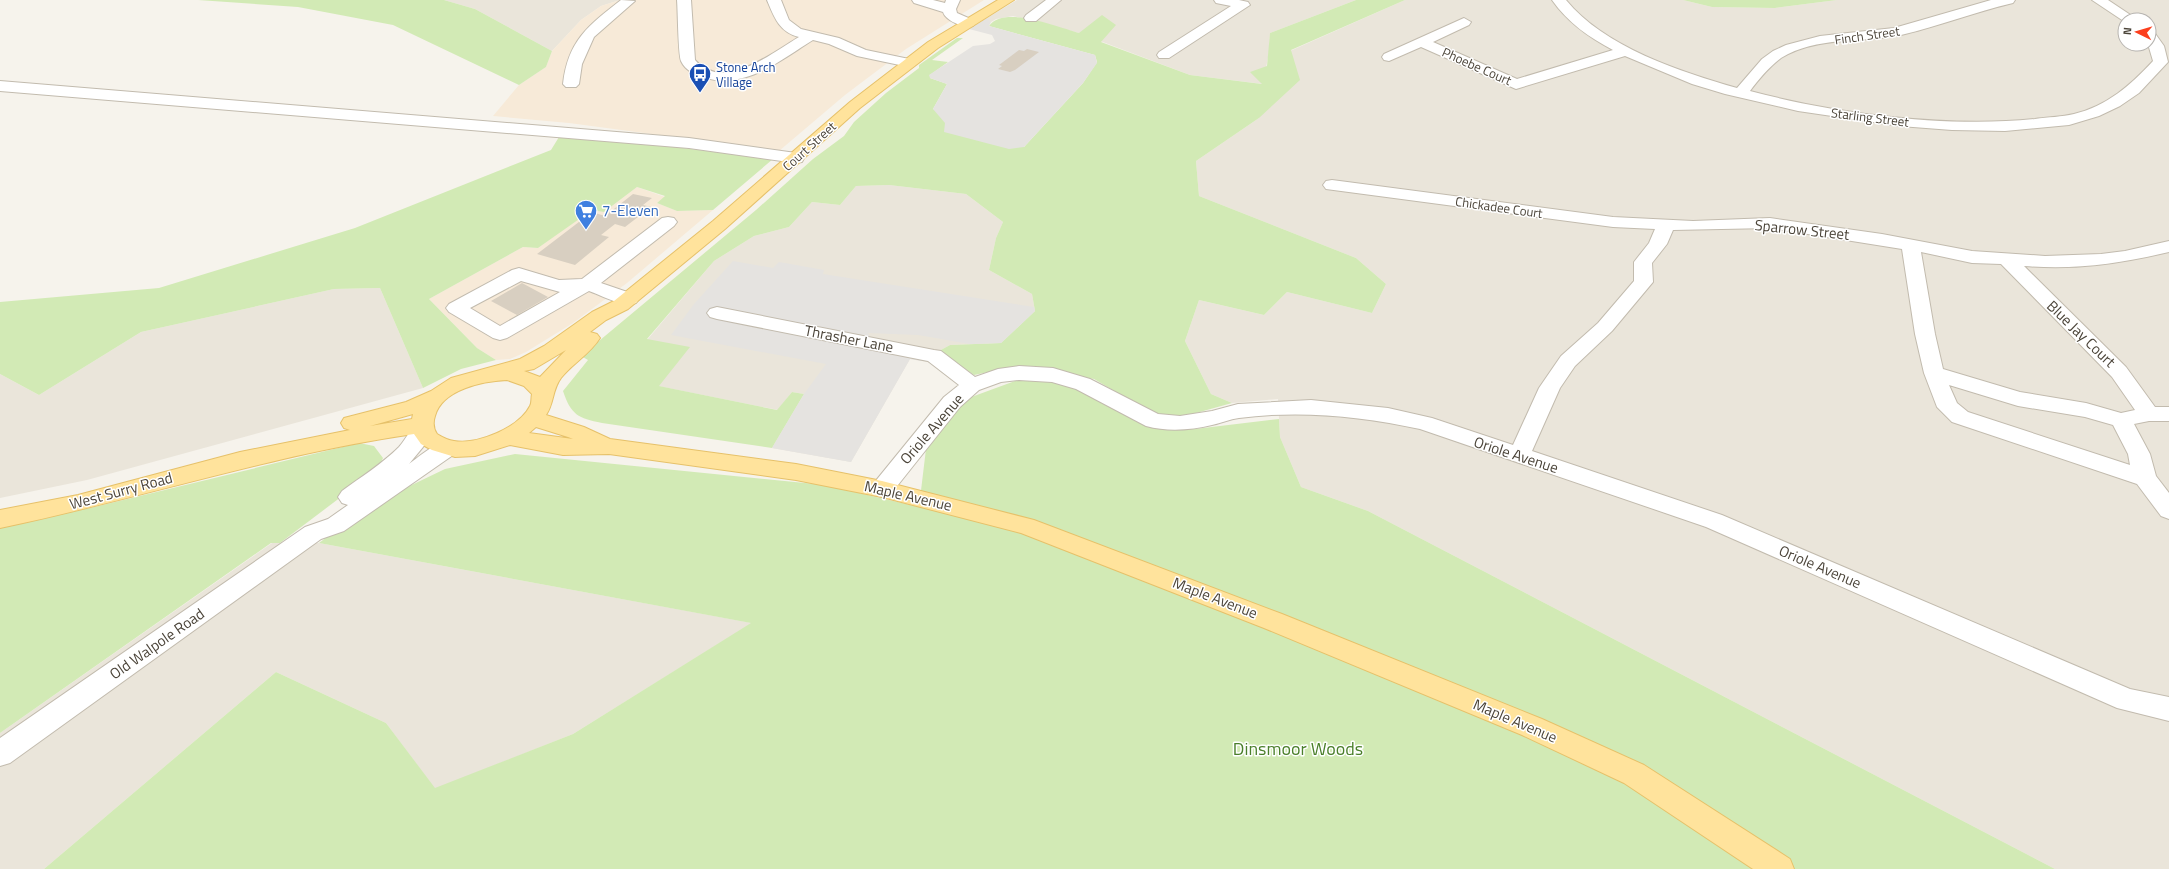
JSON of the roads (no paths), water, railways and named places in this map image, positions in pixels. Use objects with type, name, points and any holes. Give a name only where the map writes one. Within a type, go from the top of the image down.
[{"type":"main road","name":"Court Street","points":[[488,374],[527,364],[550,351],[599,316],[625,302],[719,225],[855,106],[909,63],[968,23],[1007,0]]},
{"type":"main road","name":"Court Street","points":[[543,394],[551,376],[567,358],[611,320],[625,302]]},
{"type":"main road","points":[[508,373],[525,376],[537,383],[543,394],[542,406],[533,419],[519,432],[478,448],[448,448],[429,441],[422,428],[422,420],[427,408],[437,396],[464,381],[488,374],[508,373]]},
{"type":"main road","name":"West Surry Road","points":[[240,460],[280,444],[413,407],[437,396]]},
{"type":"main road","name":"Maple Avenue","points":[[533,419],[576,432],[608,446]]},
{"type":"main road","name":"West Surry Road","points":[[0,519],[78,503],[240,460],[380,431],[422,428]]},
{"type":"main road","name":"Maple Avenue","points":[[509,437],[563,447],[608,446],[796,472],[882,488],[1026,526],[1273,620],[1532,727],[1634,774],[1779,869]]},
{"type":"street","points":[[612,0],[635,1]]},
{"type":"street","points":[[684,0],[688,60],[693,68],[709,75],[737,76],[748,73],[810,36]]},
{"type":"street","points":[[774,0],[783,22],[788,28],[810,36],[834,41],[862,53],[909,63]]},
{"type":"street","points":[[919,0],[951,5],[951,15],[968,23]]},
{"type":"street","points":[[1031,18],[1054,0]]},
{"type":"street","points":[[1164,55],[1243,5],[1221,0]]},
{"type":"street","name":"Starling Street","points":[[1559,0],[1564,8],[1591,32],[1626,51],[1688,78],[1741,94],[1797,107],[1872,118],[1943,125],[2020,125],[2078,118],[2101,109],[2133,90],[2165,62],[2157,46]]},
{"type":"street","name":"Finch Street","points":[[1741,94],[1764,64],[1778,54],[1795,47],[1821,41],[1895,32],[2008,0]]},
{"type":"street","points":[[2099,0],[2118,12]]},
{"type":"street","points":[[571,84],[571,76],[575,65],[590,32],[635,1]]},
{"type":"street","name":"Phoebe Court","points":[[1421,42],[1464,22]]},
{"type":"street","points":[[1389,57],[1421,42]]},
{"type":"street","name":"Phoebe Court","points":[[1421,42],[1516,84],[1626,51]]},
{"type":"street","points":[[0,86],[689,143],[796,158]]},
{"type":"street","name":"Chickadee Court","points":[[1332,185],[1613,222],[1666,225]]},
{"type":"street","points":[[625,302],[587,284],[558,286],[519,274],[456,308],[500,334],[587,284],[668,222]]},
{"type":"street","name":"Sparrow Street","points":[[1666,225],[1770,224],[1803,227],[1972,257],[2045,262],[2101,260],[2125,257],[2169,246]]},
{"type":"street","points":[[1518,456],[1550,388],[1568,361],[1605,327],[1644,282],[1643,262],[1658,244],[1666,225]]},
{"type":"street","points":[[1911,245],[1925,334],[1934,373],[1948,407],[1960,417],[1986,427],[2145,478]]},
{"type":"street","name":"Blue Jay Court","points":[[2006,260],[2119,372],[2159,414]]},
{"type":"street","name":"Thrasher Lane","points":[[717,314],[934,356],[972,385]]},
{"type":"street","points":[[1934,373],[2018,399],[2086,410],[2121,420],[2139,454],[2145,478],[2169,510]]},
{"type":"street","name":"Oriole Avenue","points":[[882,488],[952,402],[972,385],[998,376],[1012,374],[1053,376],[1083,384],[1154,421],[1180,422],[1212,418],[1238,410],[1270,408],[1311,407],[1388,415],[1424,423],[1714,521],[2127,700],[2169,709]]},
{"type":"street","name":"Blue Jay Court","points":[[2121,420],[2159,414]]},
{"type":"street","name":"Old Walpole Road","points":[[313,533],[322,518],[405,456],[422,428]]},
{"type":"street","name":"Old Walpole Road","points":[[0,754],[313,533],[336,525],[448,448]]},
{"type":"place","name":"Stone Arch Village","points":[[700,94]]},
{"type":"place","name":"7-Eleven","points":[[586,230]]},
{"type":"park label","name":"Dinsmoor Woods","points":[[1298,749]]}]
